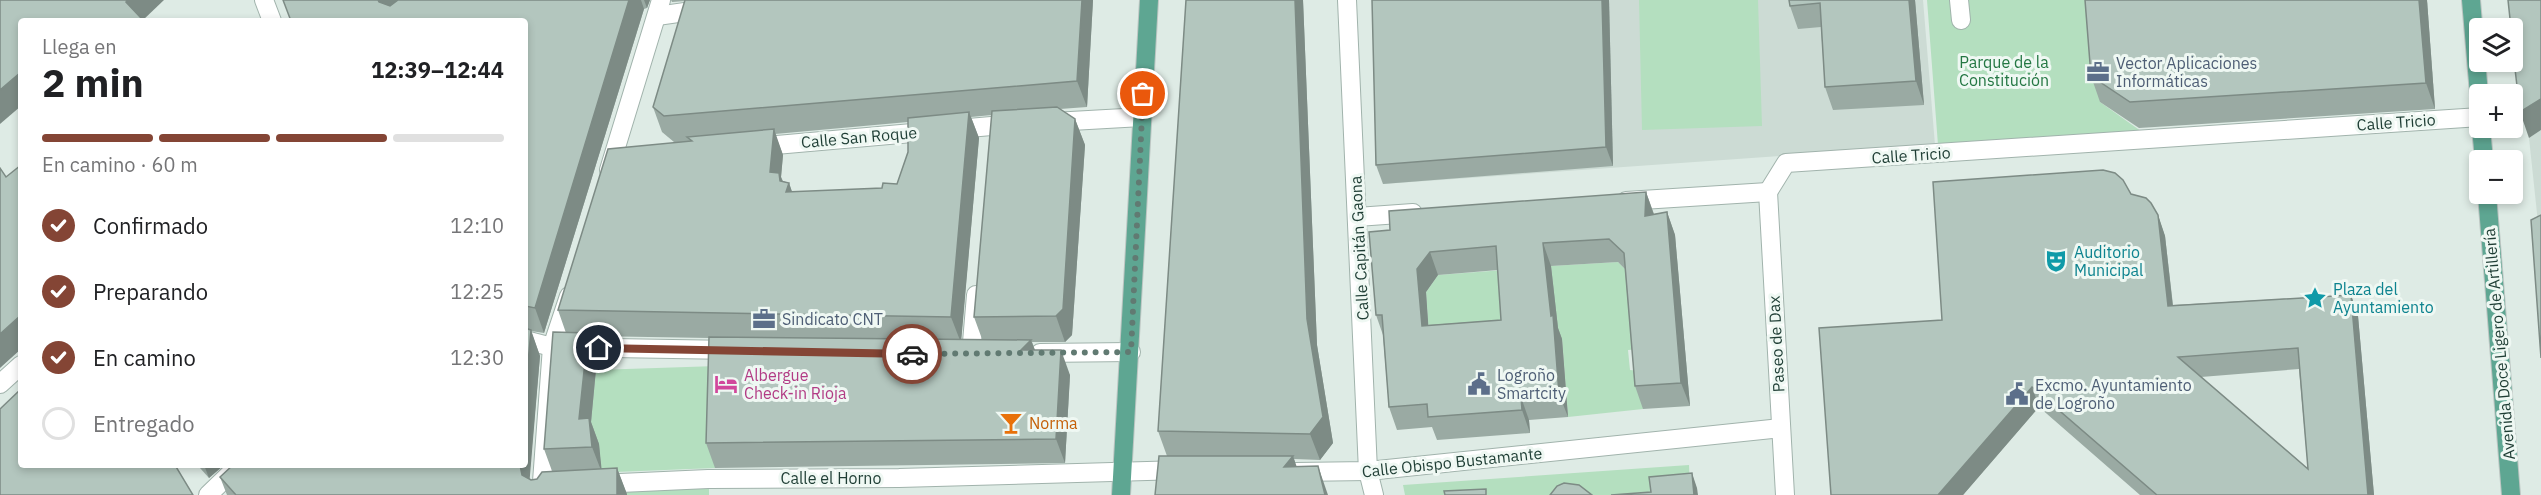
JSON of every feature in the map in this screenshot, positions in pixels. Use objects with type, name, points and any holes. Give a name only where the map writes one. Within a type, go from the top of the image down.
[{"type":"main road","points":[[1121,495],[1131,352],[1149,0]]},
{"type":"main road","points":[[2471,0],[2478,84]]},
{"type":"main road","name":"Avenida Doce Ligero de Artillería","points":[[2488,204],[2511,495]]},
{"type":"street","points":[[264,0],[271,18]]},
{"type":"street","name":"Calle Capitán Gaona","points":[[1347,0],[1368,471],[1374,495]]},
{"type":"street","points":[[1959,0],[1961,20]]},
{"type":"street","points":[[602,192],[659,8],[723,6]]},
{"type":"street","name":"Calle San Roque","points":[[731,149],[991,126],[1142,117]]},
{"type":"street","name":"Calle Tricio","points":[[1768,192],[1786,163],[2469,118]]},
{"type":"street","points":[[989,148],[991,126]]},
{"type":"street","points":[[612,159],[636,157]]},
{"type":"street","points":[[1605,202],[1768,192]]},
{"type":"street","name":"Paseo de Dax","points":[[1768,192],[1785,495]]},
{"type":"street","points":[[1358,217],[1430,212]]},
{"type":"street","points":[[971,354],[978,274]]},
{"type":"street","points":[[541,491],[552,347],[573,281]]},
{"type":"street","points":[[528,341],[552,347],[752,351]]},
{"type":"street","points":[[1027,354],[1131,352]]},
{"type":"street","points":[[948,354],[993,354]]},
{"type":"street","points":[[0,384],[18,367]]},
{"type":"street","name":"Calle Obispo Bustamante","points":[[1274,471],[1368,471],[1781,428]]},
{"type":"street","points":[[210,494],[235,468]]},
{"type":"street","points":[[1122,470],[1205,471]]},
{"type":"street","name":"Calle el Horno","points":[[541,491],[570,485],[708,479],[1085,474],[1122,470]]},
{"type":"shaded area","points":[[1379,0],[1923,0],[1935,145],[1383,184]]},
{"type":"shaded area","points":[[2541,130],[2541,251],[2529,138]]},
{"type":"green space","points":[[1639,0],[1758,0],[1762,126],[1642,130]]},
{"type":"green space","name":"Parque de la Constitución","points":[[1927,0],[2092,0],[2100,102],[2145,134],[1938,145]]},
{"type":"green space","points":[[1618,262],[1632,276],[1640,349],[1628,350],[1630,370],[1641,371],[1643,409],[1568,417],[1562,339],[1430,349],[1426,292],[1438,275],[1504,270],[1554,299],[1551,266]]},
{"type":"green space","points":[[717,366],[715,468],[615,472],[602,477],[580,446],[591,419],[596,370]]},
{"type":"green space","points":[[1689,465],[1690,489],[1655,495],[1405,495],[1403,485]]},
{"type":"green space","points":[[709,488],[709,495],[627,495],[627,489]]},
{"type":"building","points":[[0,0],[127,0],[126,2],[141,18],[18,18],[18,75],[0,90]]},
{"type":"building","points":[[283,0],[378,0],[390,6],[398,0],[629,0],[535,308],[528,307],[528,18],[290,18]]},
{"type":"building","points":[[685,0],[1082,0],[1077,81],[664,116],[653,107]]},
{"type":"building","points":[[1186,0],[1295,0],[1307,319],[1323,417],[1310,434],[1158,431]]},
{"type":"building","points":[[1372,0],[1602,0],[1606,147],[1376,165]]},
{"type":"building","points":[[1789,0],[1909,0],[1916,81],[1825,87],[1820,3],[1790,6]]},
{"type":"building","points":[[2085,0],[2419,0],[2426,83],[2130,102],[2091,76]]},
{"type":"building","points":[[2508,0],[2541,0],[2541,99],[2523,110],[2523,84],[2517,84],[2515,72],[2523,72],[2523,18],[2510,18]]},
{"type":"building","points":[[1057,107],[1075,119],[1063,309],[1056,316],[974,317],[992,111]]},
{"type":"building","points":[[969,112],[951,317],[558,310],[608,149],[692,141],[687,137],[774,129],[770,172],[779,173],[780,181],[789,183],[786,192],[882,188],[883,183],[897,184],[908,152],[908,118]]},
{"type":"building","points":[[18,167],[18,318],[0,334],[0,168],[6,177]]},
{"type":"building","points":[[2103,170],[2115,173],[2123,180],[2131,194],[2146,198],[2158,215],[2168,306],[2351,295],[2368,495],[2157,495],[2032,387],[1938,495],[1831,495],[1819,328],[1942,320],[1933,182]],"holes":[[[2298,348],[2308,469],[2178,357]]]},
{"type":"building","points":[[1646,192],[1645,216],[1667,212],[1681,383],[1635,386],[1624,253],[1609,239],[1543,243],[1551,316],[1553,315],[1559,394],[1521,397],[1522,410],[1428,417],[1427,404],[1389,407],[1382,315],[1376,315],[1369,232],[1390,230],[1389,211]],"holes":[[[1496,246],[1501,320],[1422,326],[1417,269],[1430,252]]]},
{"type":"building","points":[[2541,215],[2541,358],[2531,220]]},
{"type":"building","points":[[528,329],[531,330],[528,363]]},
{"type":"building","points":[[553,332],[588,333],[579,419],[589,418],[592,447],[544,449]]},
{"type":"building","points":[[709,337],[1031,340],[1021,350],[1061,350],[1056,439],[706,443]]},
{"type":"building","points":[[18,392],[18,468],[177,468],[193,495],[0,495],[0,409]]},
{"type":"building","points":[[1159,456],[1293,456],[1284,467],[1318,466],[1325,495],[1155,495]]},
{"type":"building","points":[[230,468],[521,468],[522,475],[531,480],[537,479],[542,472],[617,468],[617,495],[236,495],[220,477]]},
{"type":"building","points":[[1692,473],[1694,495],[1611,495],[1651,492],[1649,477]]},
{"type":"building","points":[[1564,483],[1579,485],[1592,495],[1550,495],[1557,486]]},
{"type":"building","points":[[1486,489],[1486,495],[1445,495],[1444,491]]},
{"type":"way so far","points":[[912,354],[1131,352],[1143,94]]},
{"type":"place","name":"Vector Aplicaciones Informáticas","points":[[2098,72]]},
{"type":"place","name":"Auditorio Municipal","points":[[2056,261]]},
{"type":"place","name":"Plaza del Ayuntamiento","points":[[2315,298]]},
{"type":"place","name":"Sindicato CNT","points":[[764,319]]},
{"type":"place","name":"Albergue Check-in Rioja","points":[[726,384]]},
{"type":"place","name":"Logroño Smartcity","points":[[1479,384]]},
{"type":"place","name":"Excmo. Ayuntamiento de Logroño","points":[[2017,394]]},
{"type":"place","name":"Norma","points":[[1011,423]]},
{"type":"route","points":[[599,348],[912,354]]}]
